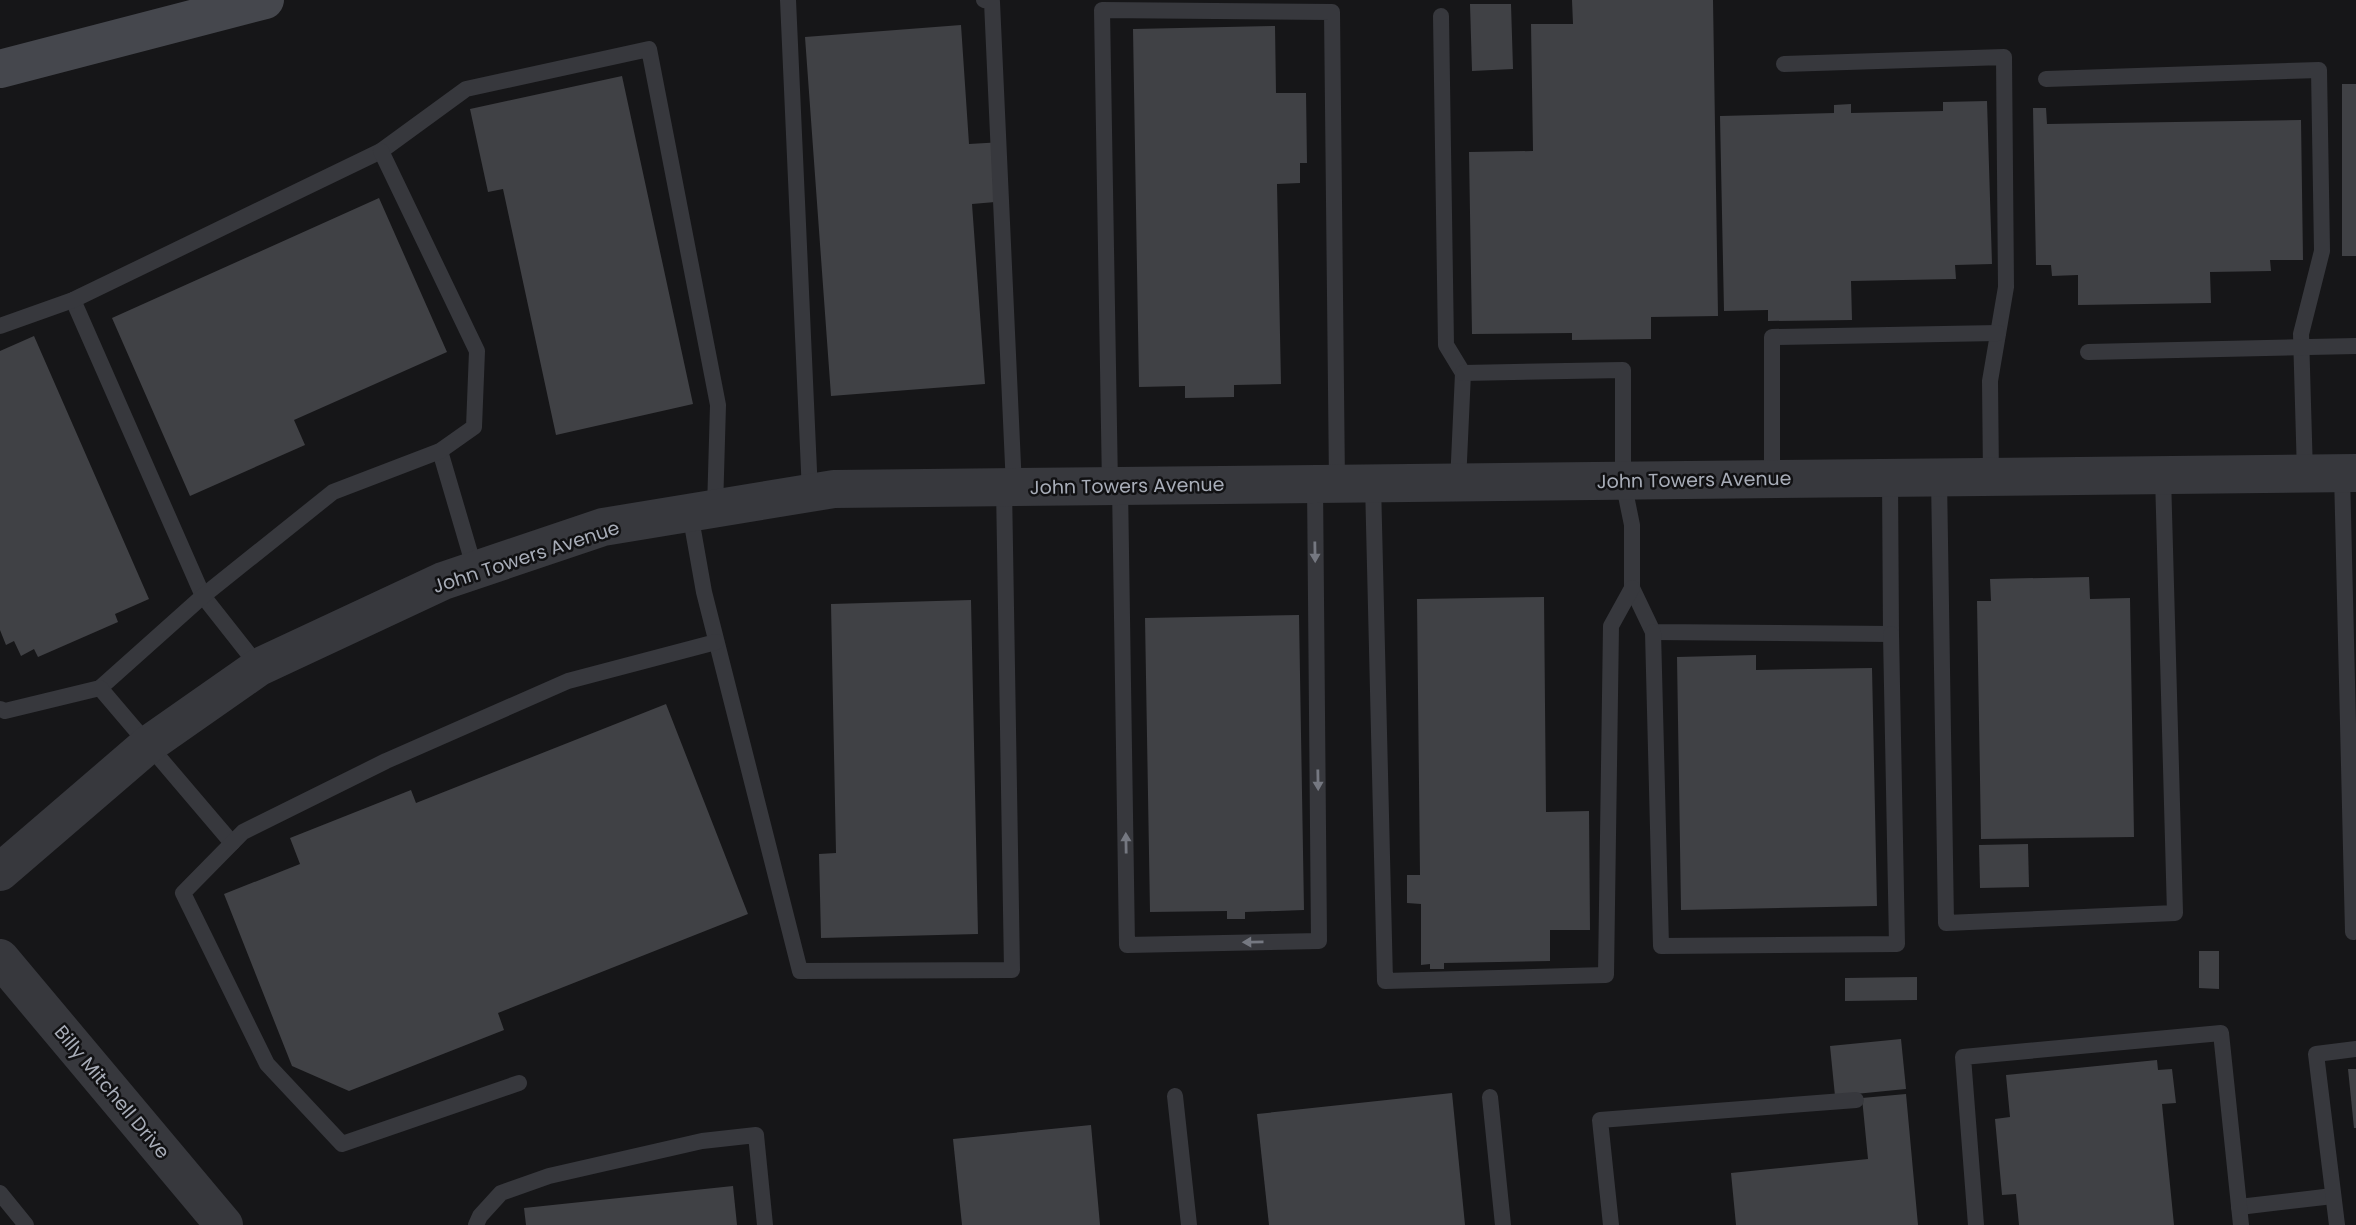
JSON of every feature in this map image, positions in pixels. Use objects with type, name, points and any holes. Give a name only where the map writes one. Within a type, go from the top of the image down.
[{"type":"main road","points":[[0,69],[265,0]]},
{"type":"street","name":"John Towers Avenue","points":[[0,872],[149,744],[259,667],[443,581],[603,527],[834,489],[2349,473]]},
{"type":"street","name":"Billy Mitchell Drive","points":[[0,958],[224,1225]]},
{"type":"lane","points":[[788,0],[810,493]]},
{"type":"lane","points":[[0,326],[73,300],[381,151],[466,89],[649,49],[718,405],[703,511],[704,592],[800,971],[1012,970],[1009,487],[992,2],[984,0]]},
{"type":"lane","points":[[1102,10],[1332,12],[1341,484],[1319,941],[1127,945],[1115,486],[1102,10]]},
{"type":"lane","points":[[1441,16],[1446,345],[1463,373],[1458,483]]},
{"type":"lane","points":[[1784,64],[2004,57],[2006,288],[1990,380],[1991,478]]},
{"type":"lane","points":[[2046,79],[2319,70],[2322,251],[2301,334],[2305,474]]},
{"type":"lane","points":[[0,709],[5,711],[100,688],[204,596],[333,492],[440,452],[474,427],[477,351],[381,151]]},
{"type":"lane","points":[[73,300],[204,596],[259,667]]},
{"type":"lane","points":[[1772,479],[1772,337],[1998,334]]},
{"type":"lane","points":[[2088,352],[2356,346]]},
{"type":"lane","points":[[1463,373],[1623,370],[1623,481],[1632,525],[1632,588],[1653,632],[1661,946],[1896,944],[1890,478]]},
{"type":"lane","points":[[440,452],[475,571]]},
{"type":"lane","points":[[2349,473],[2353,932]]},
{"type":"lane","points":[[1939,478],[1946,923],[2175,913],[2163,476]]},
{"type":"lane","points":[[1341,484],[1385,981],[1606,975],[1611,626],[1632,588]]},
{"type":"lane","points":[[1653,632],[1891,634]]},
{"type":"lane","points":[[519,1083],[342,1144],[267,1064],[183,892],[243,832],[386,761],[568,681],[716,642]]},
{"type":"lane","points":[[100,688],[232,843]]},
{"type":"lane","points":[[1976,1225],[1963,1057],[2221,1033],[2241,1225]]},
{"type":"lane","points":[[2337,1225],[2316,1054],[2356,1049]]},
{"type":"lane","points":[[1175,1096],[1189,1225]]},
{"type":"lane","points":[[1490,1097],[1503,1225]]},
{"type":"lane","points":[[1611,1225],[1600,1120],[1856,1100]]},
{"type":"lane","points":[[476,1225],[480,1216],[501,1193],[549,1176],[702,1141],[756,1135],[765,1225]]},
{"type":"lane","points":[[0,1192],[26,1225]]},
{"type":"lane","points":[[2239,1207],[2333,1196]]},
{"type":"building","points":[[1572,0],[1713,0],[1718,316],[1651,317],[1651,339],[1572,340],[1572,333],[1472,334],[1469,152],[1533,151],[1531,24],[1573,24]]},
{"type":"building","points":[[1470,4],[1511,4],[1513,69],[1472,71]]},
{"type":"building","points":[[961,25],[969,144],[1003,142],[1007,201],[972,204],[985,384],[831,396],[805,37]]},
{"type":"building","points":[[1275,26],[1276,93],[1306,93],[1307,163],[1300,163],[1300,183],[1277,184],[1281,384],[1234,385],[1234,397],[1185,398],[1185,386],[1139,387],[1133,29]]},
{"type":"building","points":[[622,76],[693,404],[556,435],[503,189],[488,192],[470,109]]},
{"type":"building","points":[[2342,84],[2356,84],[2356,256],[2342,256]]},
{"type":"building","points":[[1987,101],[1992,264],[1955,265],[1956,279],[1851,281],[1852,320],[1768,321],[1768,310],[1724,311],[1720,116],[1834,113],[1834,105],[1851,104],[1851,113],[1943,111],[1943,102]]},
{"type":"building","points":[[2033,108],[2046,108],[2047,124],[2301,120],[2303,260],[2270,260],[2271,271],[2210,272],[2211,303],[2078,305],[2078,275],[2052,276],[2051,265],[2036,265]]},
{"type":"building","points":[[379,198],[447,352],[294,420],[305,445],[190,496],[112,318]]},
{"type":"building","points":[[34,336],[149,599],[115,614],[118,622],[38,657],[34,649],[21,656],[14,641],[6,645],[0,630],[0,351]]},
{"type":"building","points":[[2089,577],[2090,599],[2130,598],[2134,837],[1981,839],[1977,601],[1991,601],[1990,579]]},
{"type":"building","points":[[1544,597],[1546,812],[1589,811],[1590,930],[1550,930],[1550,961],[1444,963],[1444,969],[1430,969],[1430,964],[1421,965],[1421,904],[1407,903],[1407,875],[1420,875],[1417,599]]},
{"type":"building","points":[[971,600],[978,934],[821,938],[819,854],[836,853],[831,604]]},
{"type":"building","points":[[1299,615],[1304,910],[1245,912],[1245,919],[1227,919],[1227,911],[1150,912],[1145,618]]},
{"type":"building","points":[[1756,655],[1756,670],[1872,668],[1877,906],[1681,910],[1677,657]]},
{"type":"building","points":[[666,704],[748,914],[498,1013],[504,1030],[349,1091],[292,1066],[224,894],[300,864],[290,838],[411,790],[416,803]]},
{"type":"building","points":[[2028,844],[2029,887],[1980,888],[1979,845]]},
{"type":"building","points":[[2199,951],[2219,951],[2219,989],[2199,988]]},
{"type":"building","points":[[1917,977],[1917,1000],[1845,1001],[1845,978]]},
{"type":"building","points":[[1901,1039],[1906,1089],[1835,1096],[1830,1046]]},
{"type":"building","points":[[2157,1060],[2158,1070],[2172,1069],[2176,1103],[2162,1104],[2174,1225],[2019,1225],[2016,1194],[2002,1195],[1995,1119],[2010,1117],[2006,1075]]},
{"type":"building","points":[[2348,1069],[2356,1069],[2356,1128],[2354,1128]]},
{"type":"building","points":[[1452,1093],[1465,1225],[1269,1225],[1257,1114]]},
{"type":"building","points":[[1906,1094],[1918,1225],[1736,1225],[1731,1173],[1868,1159],[1862,1098]]},
{"type":"building","points":[[1091,1125],[1100,1225],[962,1225],[953,1139]]},
{"type":"building","points":[[733,1186],[737,1225],[526,1225],[524,1208]]}]
